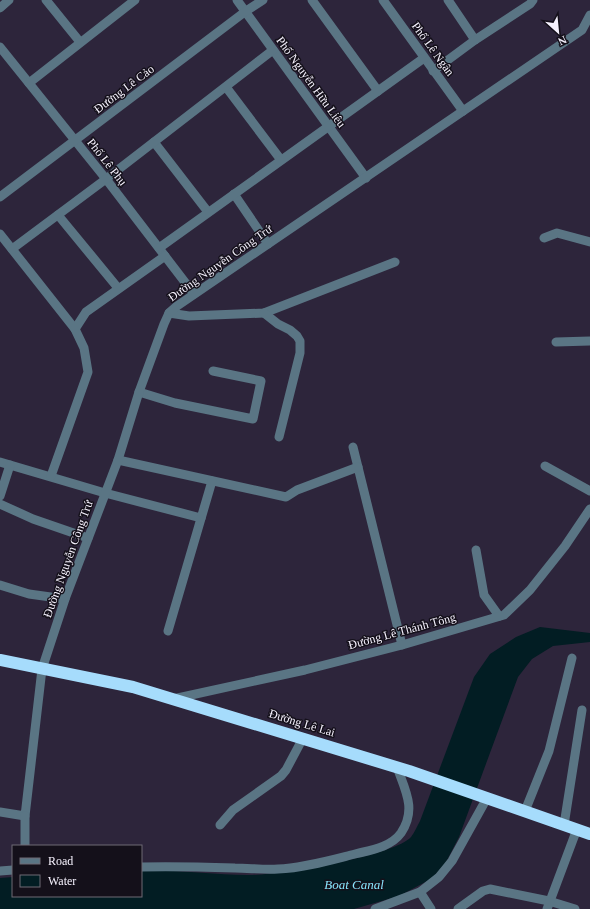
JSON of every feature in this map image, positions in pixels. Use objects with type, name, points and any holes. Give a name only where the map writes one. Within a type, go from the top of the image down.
[{"type":"highway","name":"Đường Lê Lai","points":[[0,660],[133,686],[409,770],[590,834]]},
{"type":"street","points":[[0,8],[9,0]]},
{"type":"street","points":[[46,0],[80,42]]},
{"type":"street","points":[[29,83],[135,0]]},
{"type":"street","name":"Phố Nguyễn Hữu Liêu","points":[[237,0],[366,178]]},
{"type":"street","name":"Đường Lê Cảo","points":[[0,197],[246,11],[263,0]]},
{"type":"street","points":[[312,0],[378,91]]},
{"type":"street","name":"Phố Lê Ngân","points":[[383,0],[433,71],[464,111]]},
{"type":"street","points":[[448,0],[475,40]]},
{"type":"street","points":[[433,71],[475,40],[530,4],[533,0]]},
{"type":"street","name":"Đường Nguyễn Công Trứ","points":[[25,845],[25,816],[42,669],[65,599],[118,460],[139,392],[169,313],[194,294],[582,30],[590,14]]},
{"type":"street","name":"Phố Lê Phụ","points":[[0,47],[106,179],[194,294]]},
{"type":"street","points":[[12,249],[106,179],[273,50]]},
{"type":"street","points":[[159,248],[424,58]]},
{"type":"street","points":[[226,87],[281,160]]},
{"type":"street","points":[[154,142],[208,212]]},
{"type":"street","points":[[234,194],[268,244]]},
{"type":"street","points":[[58,215],[118,288]]},
{"type":"street","points":[[544,238],[557,233],[590,242]]},
{"type":"street","points":[[0,234],[75,329],[84,348],[88,372],[51,476]]},
{"type":"street","points":[[75,329],[86,312],[165,256]]},
{"type":"street","points":[[169,313],[189,316],[264,313],[395,262]]},
{"type":"street","points":[[264,313],[278,324],[290,330],[297,336],[300,342],[300,353],[279,437]]},
{"type":"street","points":[[556,342],[590,341]]},
{"type":"street","points":[[139,392],[175,403],[253,419],[261,381],[213,371]]},
{"type":"street","points":[[352,448],[402,645]]},
{"type":"street","points":[[118,460],[286,497],[297,490],[358,467]]},
{"type":"street","points":[[0,462],[105,493],[201,518]]},
{"type":"street","points":[[0,496],[10,465]]},
{"type":"street","points":[[545,466],[590,491]]},
{"type":"street","points":[[168,631],[212,481]]},
{"type":"street","points":[[0,504],[39,521],[88,538]]},
{"type":"street","name":"Đường Lê Thánh Tông","points":[[172,699],[305,670],[402,645],[504,615],[530,590],[565,546],[590,509]]},
{"type":"street","points":[[476,550],[484,595],[499,616]]},
{"type":"street","points":[[0,586],[29,594],[65,599]]},
{"type":"street","points":[[525,811],[549,752],[572,658]]},
{"type":"street","points":[[564,825],[582,710]]},
{"type":"street","points":[[220,825],[233,810],[281,776],[286,770],[302,738]]},
{"type":"street","points":[[142,867],[170,866],[279,869],[317,863],[381,848],[401,834],[406,823],[410,807],[407,792],[397,767]]},
{"type":"street","points":[[375,909],[420,892],[439,878],[452,861],[484,797]]},
{"type":"street","points":[[0,812],[25,816]]},
{"type":"street","points":[[548,905],[577,829]]},
{"type":"street","points":[[0,871],[12,870]]},
{"type":"street","points":[[458,909],[484,891],[490,889],[548,905],[574,909]]},
{"type":"street","points":[[420,892],[431,909]]},
{"type":"water","name":"Boat Canal","points":[[540,627],[590,633],[590,642],[553,646],[532,659],[518,677],[459,837],[445,864],[431,879],[399,896],[354,909],[0,909],[0,878],[12,877],[12,897],[142,897],[142,871],[234,875],[282,872],[333,864],[359,858],[400,844],[411,837],[420,821],[474,677],[490,654],[516,637]]}]
